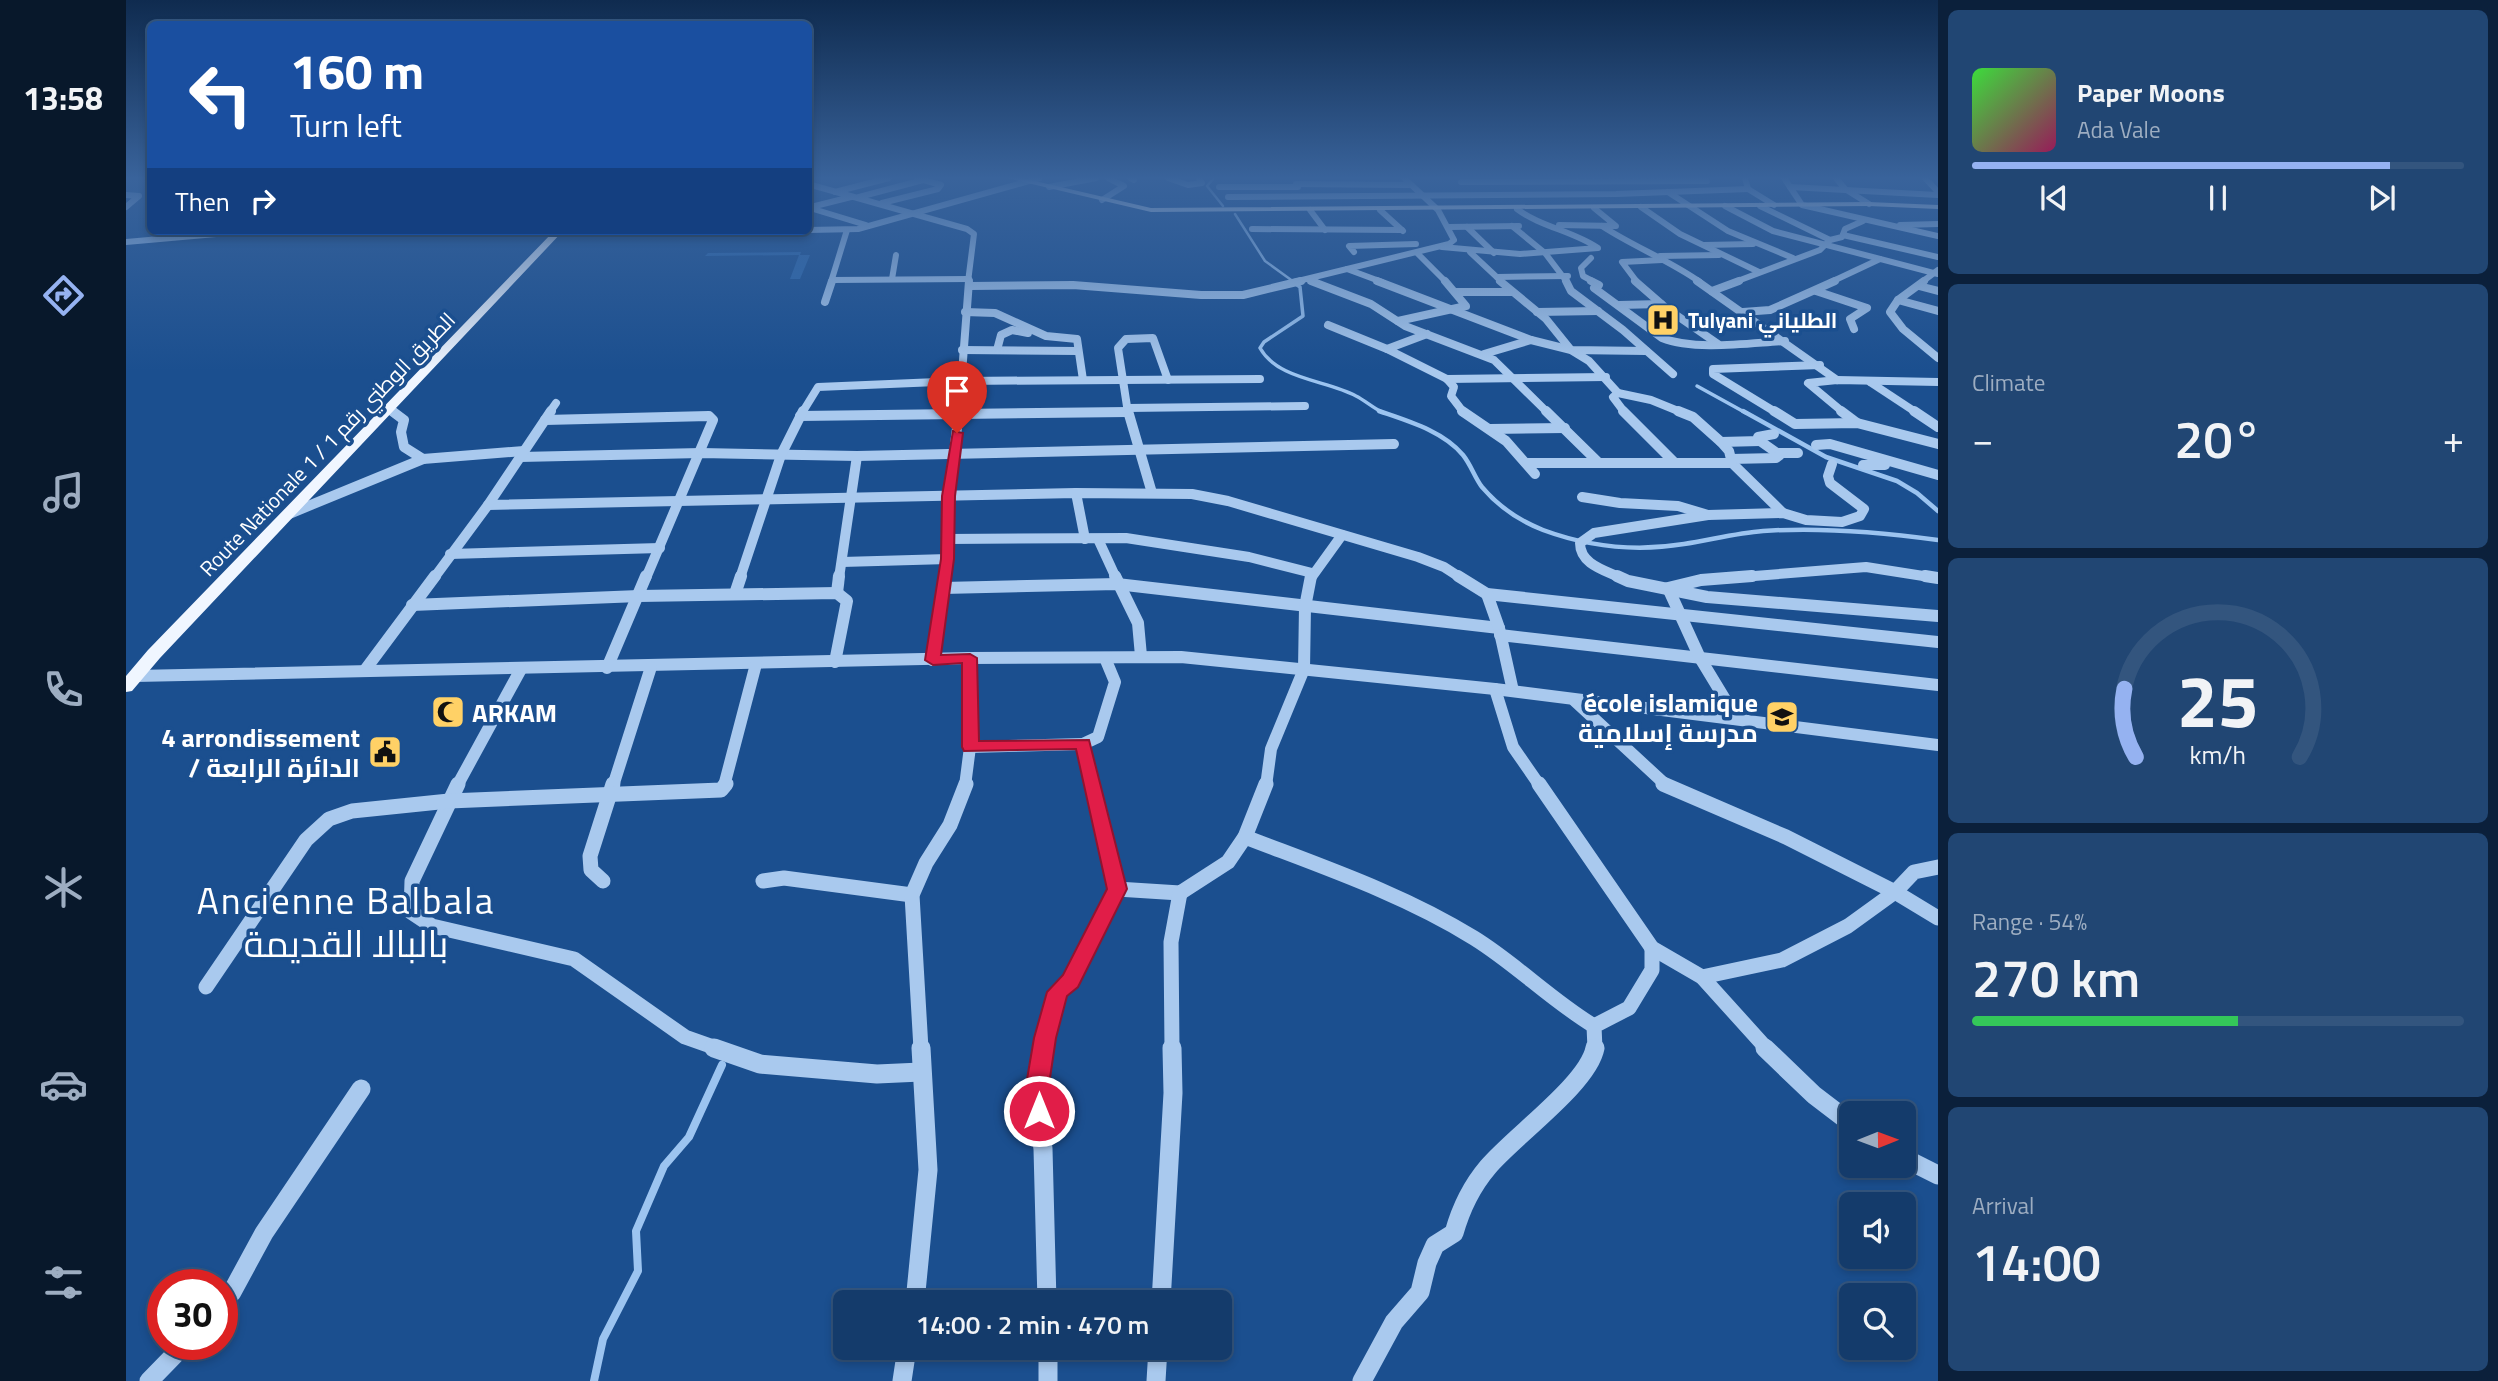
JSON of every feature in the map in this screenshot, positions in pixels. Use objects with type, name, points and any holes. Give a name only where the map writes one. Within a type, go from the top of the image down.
[{"type":"main road","name":"Route Nationale 1 / الطريق الوطني رقم 1","points":[[126,687],[548,242]]},
{"type":"street","points":[[825,302],[844,242]]},
{"type":"street","points":[[933,660],[948,559],[948,496],[956,452],[965,312],[973,242]]},
{"type":"street","points":[[832,280],[892,279],[1073,285],[1223,296],[1243,295],[1418,254],[1450,242]]},
{"type":"street","points":[[1483,242],[1494,253]]},
{"type":"street","points":[[1532,242],[1564,276],[1571,291],[1672,374]]},
{"type":"street","points":[[1442,247],[1494,253],[1545,253],[1598,248],[1590,242]]},
{"type":"street","points":[[1627,242],[1662,258],[1786,341],[1837,380]]},
{"type":"street","points":[[1697,242],[1759,272]]},
{"type":"street","points":[[1753,242],[1793,258]]},
{"type":"street","points":[[1883,242],[1938,257]]},
{"type":"street","points":[[1712,291],[1793,258],[1821,250],[1827,243],[1936,272]]},
{"type":"street","points":[[1354,252],[1349,246],[1416,244],[1429,251]]},
{"type":"street","points":[[1701,245],[1756,244]]},
{"type":"street","points":[[1470,252],[1537,312],[1571,350],[1589,361],[1606,377],[1618,393],[1651,400],[1693,416],[1721,442],[1729,452],[1731,461],[1783,513]]},
{"type":"street","points":[[1398,321],[1466,306],[1456,292],[1418,254]]},
{"type":"street","points":[[892,279],[896,255]]},
{"type":"street","points":[[1718,344],[1661,304],[1641,286],[1622,262],[1719,255]]},
{"type":"street","points":[[1583,276],[1581,268],[1591,258]]},
{"type":"street","points":[[1743,312],[1770,310],[1816,291],[1880,259]]},
{"type":"street","points":[[1347,269],[1531,340],[1571,350],[1646,351]]},
{"type":"street","points":[[1936,272],[1898,300],[1891,312],[1903,329],[1938,358]]},
{"type":"street","points":[[1497,277],[1583,276],[1599,285],[1594,288],[1600,293],[1621,305],[1662,338],[1672,342],[1718,344],[1786,341]]},
{"type":"street","points":[[1310,280],[1371,304],[1398,321],[1484,354],[1499,363],[1599,463]]},
{"type":"street","points":[[1919,286],[1938,291]]},
{"type":"street","points":[[1816,291],[1864,305],[1867,308],[1850,317],[1854,329]]},
{"type":"street","points":[[1456,292],[1512,292]]},
{"type":"street","points":[[1898,300],[1938,311]]},
{"type":"street","points":[[1590,306],[1661,304]]},
{"type":"street","points":[[1537,312],[1598,311]]},
{"type":"street","points":[[965,312],[995,313],[1014,326],[1046,336],[1077,339],[1083,380]]},
{"type":"street","points":[[1328,325],[1387,349],[1447,379],[1454,387],[1451,396],[1463,413],[1490,429],[1527,463],[1535,474]]},
{"type":"street","points":[[997,351],[1001,335],[1014,326]]},
{"type":"street","points":[[1387,349],[1427,334]]},
{"type":"street","points":[[1152,494],[1128,410],[1118,348],[1126,339],[1153,338],[1168,380]]},
{"type":"street","points":[[1484,354],[1531,340]]},
{"type":"street","points":[[962,350],[1078,351]]},
{"type":"street","points":[[1820,365],[1720,368],[1713,369],[1713,373],[1795,424],[1857,423],[1938,444]]},
{"type":"street","points":[[1447,379],[1606,377]]},
{"type":"street","points":[[735,594],[781,455],[818,387],[961,381],[1260,379]]},
{"type":"street","points":[[1857,423],[1808,383],[1837,380],[1938,382]]},
{"type":"street","points":[[1869,382],[1938,427]]},
{"type":"street","points":[[1618,393],[1613,397],[1618,406],[1675,463]]},
{"type":"street","points":[[365,670],[488,506],[556,402]]},
{"type":"street","points":[[800,416],[959,415],[1305,405]]},
{"type":"street","points":[[389,409],[404,420],[401,432],[404,447],[423,458]]},
{"type":"street","points":[[1919,414],[1938,413]]},
{"type":"street","points":[[545,419],[709,416],[713,420],[607,668]]},
{"type":"street","points":[[1490,429],[1565,428]]},
{"type":"street","points":[[1774,434],[1758,437],[1772,453],[1798,453]]},
{"type":"street","points":[[1721,442],[1760,442]]},
{"type":"street","points":[[289,514],[423,458],[522,454],[701,453],[858,456],[1394,444]]},
{"type":"street","points":[[1816,445],[1830,444],[1938,475]]},
{"type":"street","points":[[1527,463],[1675,463],[1776,458],[1780,455]]},
{"type":"street","points":[[837,593],[858,456]]},
{"type":"street","points":[[1832,464],[1828,476],[1830,483],[1864,509],[1864,513],[1842,522],[1806,520],[1783,513],[1708,514],[1594,533],[1580,544],[1580,550],[1590,564],[1628,581],[1707,597],[1936,619]]},
{"type":"street","points":[[1863,465],[1896,465]]},
{"type":"street","points":[[1076,494],[1085,539]]},
{"type":"street","points":[[488,506],[948,496],[1192,494],[1228,501],[1418,557],[1444,567],[1487,594],[1938,642]]},
{"type":"street","points":[[1582,497],[1625,504],[1690,506],[1708,514]]},
{"type":"street","points":[[1117,889],[1180,893],[1228,862],[1245,837],[1266,788],[1271,749],[1304,669],[1305,607],[1312,573],[1342,536]]},
{"type":"street","points":[[947,539],[1126,538],[1249,557],[1312,573]]},
{"type":"street","points":[[1098,539],[1105,561],[1138,625],[1141,656]]},
{"type":"street","points":[[450,554],[660,548]]},
{"type":"street","points":[[842,562],[948,559]]},
{"type":"street","points":[[1668,588],[1713,579],[1866,567],[1938,578]]},
{"type":"street","points":[[943,588],[1117,584],[1700,658],[1938,685]]},
{"type":"street","points":[[1668,588],[1700,658],[1737,719]]},
{"type":"street","points":[[412,605],[639,596],[837,593],[847,601],[835,662]]},
{"type":"street","points":[[1487,594],[1500,631],[1513,691]]},
{"type":"street","points":[[135,676],[1141,656],[1220,660],[1513,691],[1575,701],[1938,745]]},
{"type":"street","points":[[916,1290],[928,1170],[912,895],[926,863],[950,825],[966,784],[970,747],[970,658]]},
{"type":"street","points":[[970,747],[1083,744],[1098,737],[1115,682],[1105,658]]},
{"type":"street","points":[[206,988],[306,840],[329,819],[352,810],[449,801],[722,790],[727,783],[755,664]]},
{"type":"street","points":[[603,881],[591,870],[590,856],[651,667]]},
{"type":"street","points":[[521,669],[449,801],[412,881],[411,912],[432,926],[574,959],[685,1037],[760,1064],[877,1074],[921,1072]]},
{"type":"street","points":[[1495,689],[1513,747],[1652,948],[1702,977],[1778,1060],[1814,1095],[1839,1114]]},
{"type":"street","points":[[1575,701],[1664,785],[1747,819],[1895,892],[1938,918]]},
{"type":"street","points":[[1047,1290],[1043,1149],[1036,1091],[1058,992],[1071,981],[1117,889],[1083,744]]},
{"type":"street","points":[[1245,837],[1375,888],[1475,938],[1569,1012],[1594,1026]]},
{"type":"street","points":[[1702,977],[1782,960],[1848,926],[1895,892],[1914,872],[1938,867]]},
{"type":"street","points":[[763,881],[784,878],[912,895]]},
{"type":"street","points":[[1162,1290],[1173,1093],[1171,942],[1180,893]]},
{"type":"street","points":[[1594,1026],[1629,1008],[1652,970],[1652,948]]},
{"type":"street","points":[[1362,1381],[1394,1322],[1420,1292],[1433,1249],[1454,1233],[1473,1185],[1566,1092],[1592,1058],[1596,1045],[1594,1026]]},
{"type":"street","points":[[238,1281],[264,1233],[361,1089]]},
{"type":"street","points":[[1916,1164],[1938,1175]]},
{"type":"street","points":[[149,1381],[169,1360]]},
{"type":"street","points":[[902,1381],[905,1360]]},
{"type":"street","points":[[1048,1360],[1048,1381]]},
{"type":"street","points":[[1156,1381],[1157,1360]]},
{"type":"shaded area","points":[[801,252],[800,255],[810,255],[800,279],[790,279],[799,255],[705,256],[708,253]]},
{"type":"waterway","points":[[1253,242],[1265,261],[1294,282]]},
{"type":"waterway","points":[[1291,281],[1300,287],[1303,316],[1264,342],[1260,348],[1268,359],[1279,367],[1344,391],[1383,412]]},
{"type":"waterway","points":[[1697,386],[1746,413]]},
{"type":"waterway","points":[[1379,411],[1383,412]]},
{"type":"waterway","points":[[1743,411],[1826,457],[1897,481],[1917,493],[1938,511]]},
{"type":"waterway","points":[[1383,412],[1446,439],[1463,455],[1488,494],[1502,507],[1526,522],[1560,536],[1630,548],[1684,544],[1753,532],[1785,530],[1829,530],[1938,540]]},
{"type":"waterway","points":[[594,1381],[603,1339],[638,1271],[636,1231],[664,1166],[689,1137],[722,1065]]},
{"type":"place","name":"Tulyani الطلياني","points":[[1663,320]]},
{"type":"place","name":"ARKAM","points":[[448,712]]},
{"type":"place","name":"école islamique مدرسة إسلامية","points":[[1782,717]]},
{"type":"place","name":"4 arrondissement / الدائرة الرابعة","points":[[385,752]]},
{"type":"district","name":"Ancienne Balbala بالبالا القديمة","points":[[346,922]]},
{"type":"route","points":[[957,433],[948,496],[948,559],[933,660],[970,658],[970,747],[1083,744],[1089,777],[1103,820],[1117,889],[1071,981],[1058,992],[1045,1038],[1036,1091],[1039,1111]]}]
